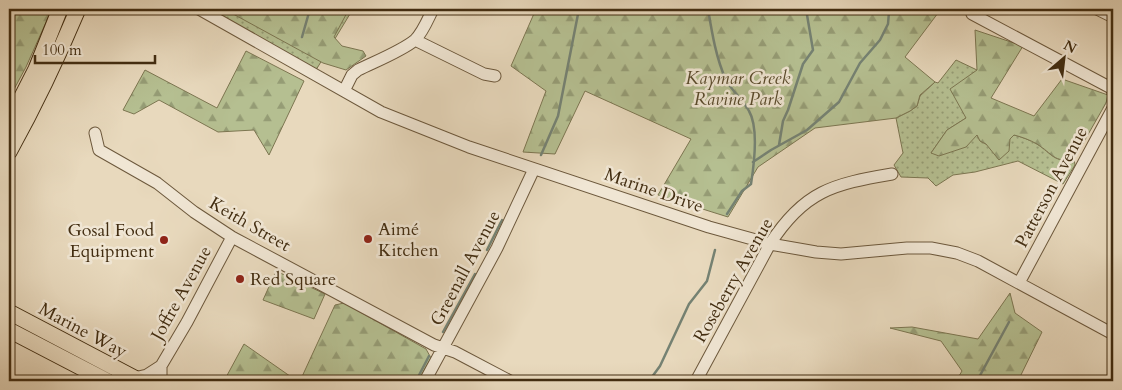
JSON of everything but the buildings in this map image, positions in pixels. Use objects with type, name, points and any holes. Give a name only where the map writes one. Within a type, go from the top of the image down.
[{"type":"main road","points":[[9,122],[36,69],[60,9]]},
{"type":"main road","points":[[9,152],[38,99],[78,9]]},
{"type":"main road","name":"Marine Way","points":[[9,312],[137,380]]},
{"type":"main road","name":"Marine Way","points":[[9,330],[107,381]]},
{"type":"street","name":"Marine Drive","points":[[199,9],[381,112],[405,123],[469,146],[709,227],[770,244],[840,254],[906,248],[939,249],[957,253],[978,261],[1113,334]]},
{"type":"street","points":[[344,91],[352,75],[358,70],[415,40],[433,9]]},
{"type":"street","points":[[1097,9],[1113,17]]},
{"type":"street","points":[[972,14],[1111,88],[1113,92]]},
{"type":"street","points":[[415,40],[484,74],[495,76]]},
{"type":"street","name":"Patterson Avenue","points":[[1019,283],[1113,108]]},
{"type":"street","name":"Keith Street","points":[[95,134],[99,150],[157,183],[194,212],[232,237],[434,345],[455,352],[510,381]]},
{"type":"street","name":"Greenall Avenue","points":[[425,381],[497,248],[534,169]]},
{"type":"street","name":"Roseberry Avenue","points":[[696,381],[770,244],[795,211],[820,193],[852,181],[892,174]]},
{"type":"street","name":"Joffre Avenue","points":[[137,380],[160,366],[187,322],[232,237]]},
{"type":"street","name":"Joffre Avenue","points":[[160,366],[161,381]]},
{"type":"green space","points":[[9,9],[52,9],[12,93],[9,92]]},
{"type":"green space","points":[[209,9],[353,9],[316,70]]},
{"type":"green space","points":[[224,9],[349,9],[334,37],[342,46],[363,51],[366,56],[346,70],[323,63]]},
{"type":"green space","name":"Kaymar Creek Ravine Park","points":[[536,9],[941,9],[905,57],[935,82],[920,95],[917,106],[896,118],[815,128],[758,167],[728,217],[658,195],[691,139],[585,91],[555,154],[523,152],[546,91],[511,66]]},
{"type":"green space","points":[[975,30],[1023,46],[991,98],[1034,116],[1062,79],[1108,95],[1106,103],[1074,159],[1058,159],[1034,143],[1014,135],[1010,139],[1009,151],[999,160],[986,144],[980,141],[977,135],[966,147],[939,156],[931,153],[947,130],[966,118],[950,89],[977,70]]},
{"type":"green space","points":[[246,51],[304,81],[269,155],[254,130],[218,132],[159,100],[134,114],[123,110],[145,70],[217,108]]},
{"type":"green space","points":[[956,60],[977,70],[966,118],[947,130],[931,153],[977,135],[980,141],[986,144],[1010,139],[1014,135],[1034,143],[1057,159],[1074,159],[1075,165],[1063,184],[1018,161],[975,172],[953,175],[936,186],[928,178],[901,177],[894,165],[903,153],[896,118],[917,106],[920,96],[935,82],[938,83]]},
{"type":"green space","points":[[276,271],[325,294],[314,319],[263,300]]},
{"type":"green space","points":[[1010,293],[1015,313],[1042,332],[1018,381],[956,381],[962,371],[941,341],[890,328],[912,327],[978,339]]},
{"type":"green space","points":[[344,303],[426,349],[431,358],[418,381],[300,381],[335,305]]},
{"type":"green space","points":[[244,344],[297,381],[224,381]]},
{"type":"waterway","points":[[302,37],[310,9]]},
{"type":"waterway","points":[[541,155],[558,116],[579,9]]},
{"type":"waterway","points":[[708,9],[715,45],[723,72],[728,84],[749,111],[755,137],[751,184],[742,191],[727,214]]},
{"type":"waterway","points":[[779,145],[783,121],[803,64],[813,50],[806,9]]},
{"type":"waterway","points":[[753,162],[807,130],[839,102],[860,63],[880,40],[888,24],[890,9]]},
{"type":"waterway","points":[[487,250],[502,220]]},
{"type":"waterway","points":[[649,381],[660,366],[689,304],[707,281],[715,250]]},
{"type":"waterway","points":[[443,332],[475,274]]},
{"type":"waterway","points":[[977,381],[1009,322]]},
{"type":"waterway","points":[[416,381],[429,356]]},
{"type":"place","name":"Aimé Kitchen","points":[[368,239]]},
{"type":"place","name":"Gosal Food Equipment","points":[[164,240]]},
{"type":"place","name":"Red Square","points":[[240,279]]}]
